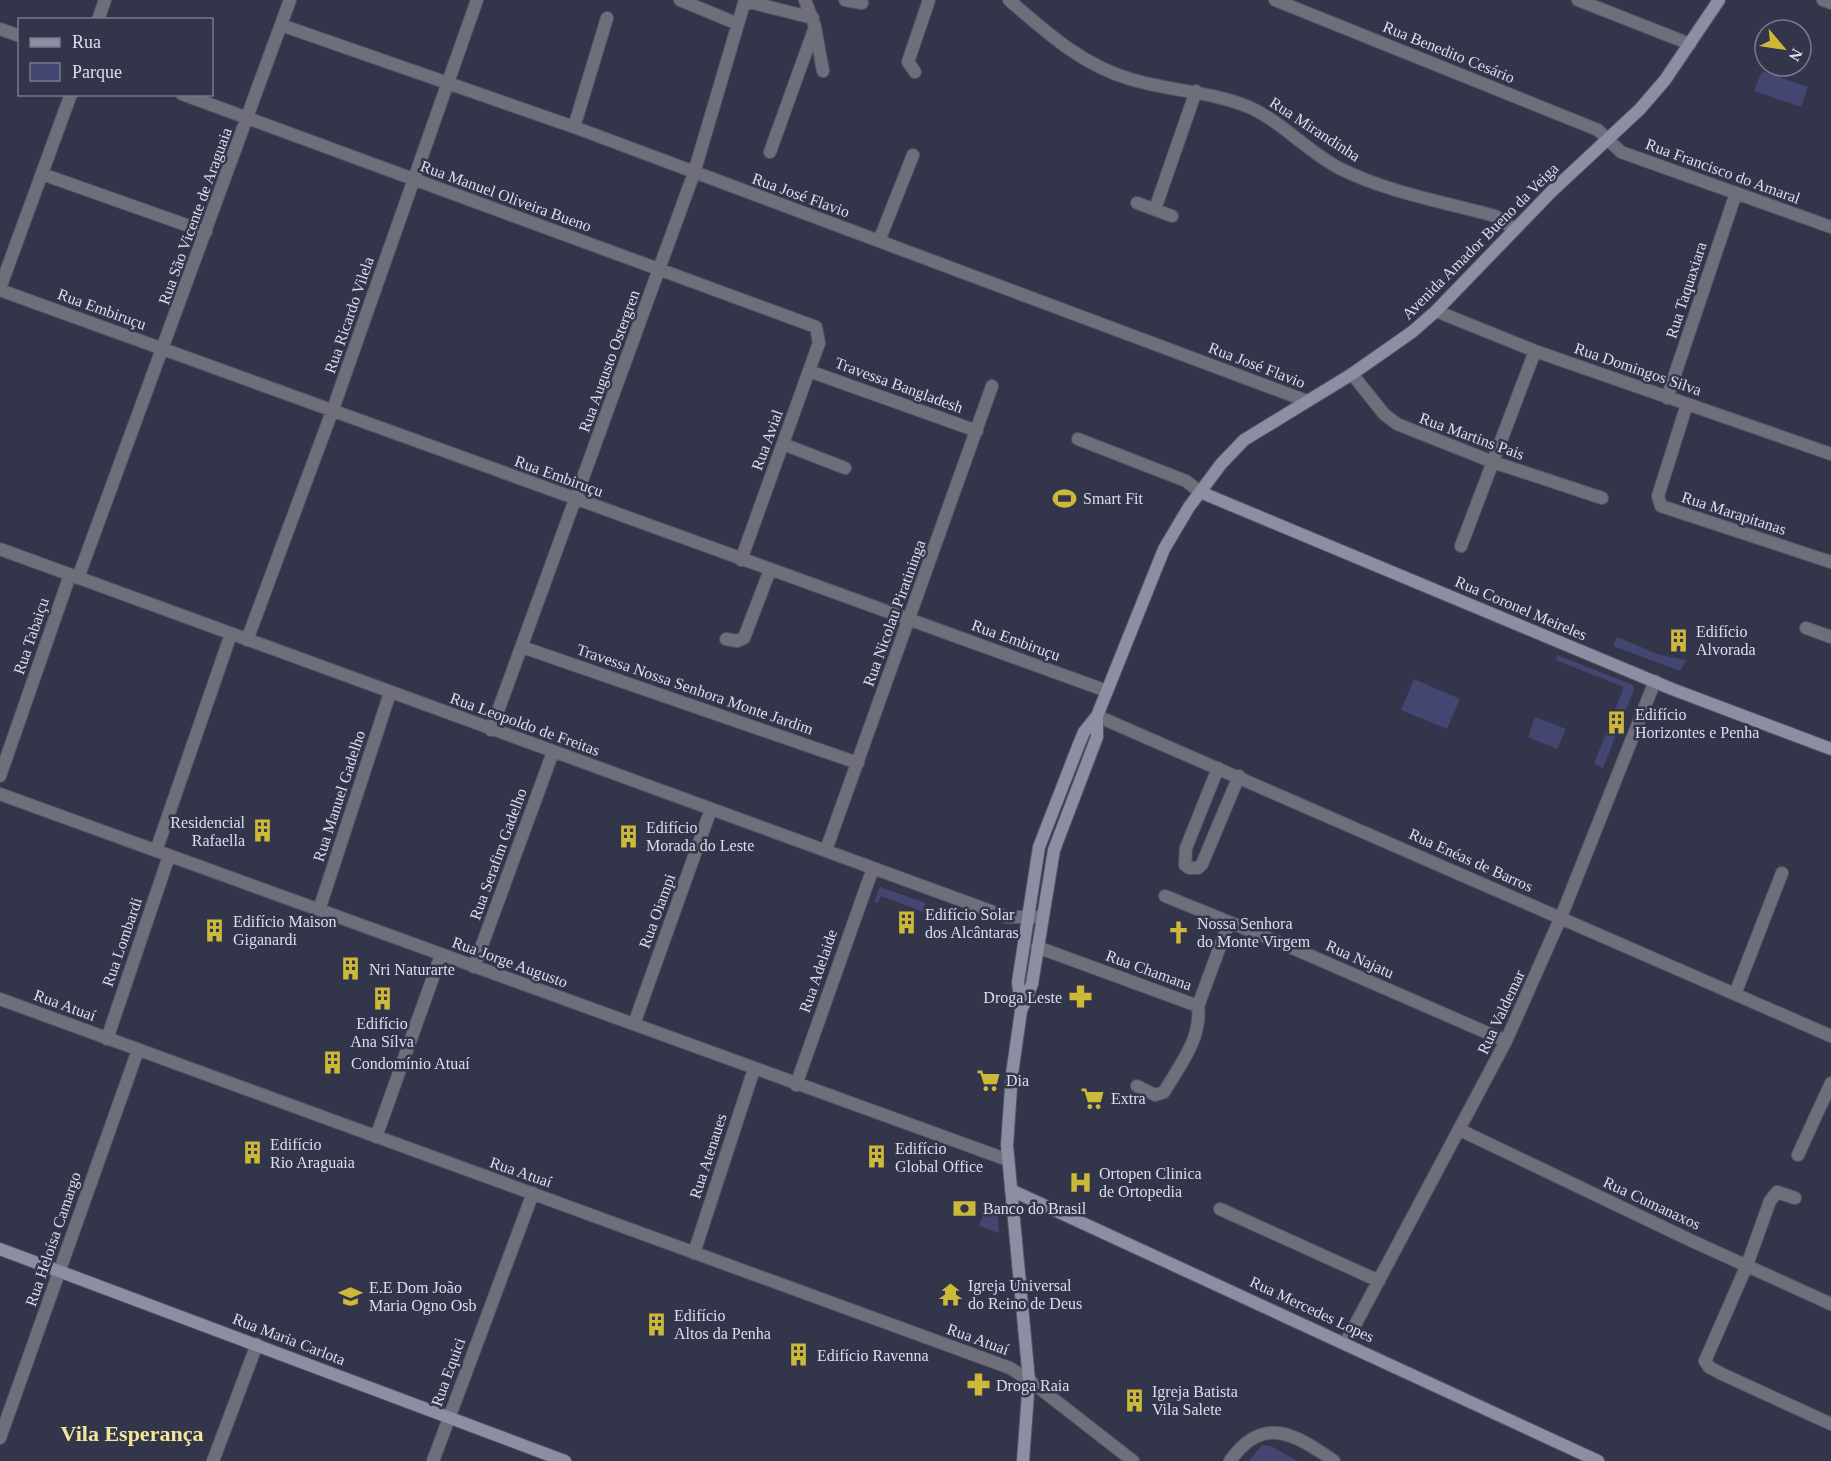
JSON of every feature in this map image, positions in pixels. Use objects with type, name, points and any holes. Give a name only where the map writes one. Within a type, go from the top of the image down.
[{"type":"main road","name":"Avenida Amador Bueno da Veiga","points":[[1021,1011],[1032,984],[1054,850],[1097,737],[1098,716],[1164,549],[1200,492],[1244,440],[1352,374],[1413,332],[1436,311],[1514,229],[1640,109],[1690,44],[1719,0]]},
{"type":"main road","name":"Rua Coronel Meireles","points":[[1200,492],[1655,681],[1831,749]]},
{"type":"main road","name":"Avenida Amador Bueno da Veiga","points":[[1023,1461],[1029,1380],[1008,1160],[1012,1074],[1021,1011],[1018,981],[1035,864],[1047,822],[1084,732],[1098,716]]},
{"type":"main road","name":"Rua Mercedes Lopes","points":[[1011,1190],[1346,1342],[1599,1461]]},
{"type":"main road","name":"Rua Maria Carlota","points":[[0,1249],[565,1461]]},
{"type":"street","points":[[99,18],[105,0]]},
{"type":"street","name":"Rua São Vicente de Araguaia","points":[[74,577],[164,348],[290,0]]},
{"type":"street","name":"Rua Ricardo Vilela","points":[[247,640],[333,409],[477,0]]},
{"type":"street","points":[[680,0],[738,24]]},
{"type":"street","points":[[745,0],[814,22]]},
{"type":"street","name":"Rua Augusto Ostergren","points":[[491,729],[694,173],[745,0]]},
{"type":"street","points":[[806,0],[814,22],[823,70]]},
{"type":"street","points":[[845,0],[862,3]]},
{"type":"street","points":[[915,72],[909,68],[908,62],[930,0]]},
{"type":"street","name":"Rua Mirandinha","points":[[1009,0],[1082,59],[1101,69],[1131,79],[1228,99],[1252,109],[1330,162],[1356,176],[1495,216],[1514,229]]},
{"type":"street","name":"Rua Benedito Cesário","points":[[1275,0],[1598,130],[1608,139]]},
{"type":"street","points":[[1578,0],[1690,44]]},
{"type":"street","points":[[1823,0],[1831,3]]},
{"type":"street","points":[[574,127],[607,18]]},
{"type":"street","points":[[770,152],[814,22]]},
{"type":"street","name":"Rua José Flavio","points":[[281,25],[448,81],[574,127],[1308,401]]},
{"type":"street","points":[[0,29],[18,35]]},
{"type":"street","points":[[1155,209],[1196,91]]},
{"type":"street","points":[[0,289],[70,96]]},
{"type":"street","name":"Rua Manuel Oliveira Bueno","points":[[187,96],[812,325],[818,330]]},
{"type":"street","name":"Rua Francisco do Amaral","points":[[1608,139],[1621,152],[1831,227]]},
{"type":"street","points":[[879,241],[913,155]]},
{"type":"street","points":[[42,174],[206,232]]},
{"type":"street","name":"Rua Taquaxiara","points":[[1667,398],[1736,193]]},
{"type":"street","points":[[1137,203],[1172,216]]},
{"type":"street","name":"Rua Embiruçu","points":[[0,289],[1107,691]]},
{"type":"street","name":"Rua Domingos Silva","points":[[1436,311],[1535,351],[1831,454]]},
{"type":"street","name":"Rua Avial","points":[[741,560],[819,343],[818,330]]},
{"type":"street","points":[[1461,546],[1535,351]]},
{"type":"street","name":"Travessa Bangladesh","points":[[809,371],[977,431]]},
{"type":"street","name":"Rua Martins Pais","points":[[1352,374],[1384,414],[1397,424],[1493,462],[1602,498]]},
{"type":"street","name":"Rua Nicolau Piratininga","points":[[826,850],[992,386]]},
{"type":"street","name":"Rua Marapitanas","points":[[1687,404],[1658,496],[1661,506],[1831,562]]},
{"type":"street","points":[[1078,439],[1186,481],[1200,492]]},
{"type":"street","points":[[783,444],[845,468]]},
{"type":"street","name":"Rua Leopoldo de Freitas","points":[[0,549],[1006,917],[1042,918]]},
{"type":"street","points":[[726,639],[737,641],[744,638],[770,570]]},
{"type":"street","name":"Rua Tabaiçu","points":[[0,777],[74,577]]},
{"type":"street","points":[[1806,628],[1831,637]]},
{"type":"street","points":[[156,851],[231,634]]},
{"type":"street","name":"Travessa Nossa Senhora Monte Jardim","points":[[522,647],[858,763]]},
{"type":"street","name":"Rua Valdemar","points":[[1346,1342],[1506,1041],[1561,917],[1655,681]]},
{"type":"street","name":"Rua Manuel Gadelho","points":[[319,910],[390,693]]},
{"type":"street","name":"Rua Enéas de Barros","points":[[1098,716],[1831,1036]]},
{"type":"street","name":"Rua Serafim Gadelho","points":[[474,967],[553,752]]},
{"type":"street","points":[[1218,768],[1186,848],[1185,865],[1189,868],[1198,868],[1202,864],[1239,776]]},
{"type":"street","name":"Rua Jorge Augusto","points":[[0,794],[634,1024],[754,1070],[1008,1160]]},
{"type":"street","name":"Rua Oiampi","points":[[634,1024],[711,809]]},
{"type":"street","name":"Rua Lombardi","points":[[107,1039],[169,856]]},
{"type":"street","name":"Rua Adelaide","points":[[796,1085],[873,868]]},
{"type":"street","points":[[1735,994],[1782,873]]},
{"type":"street","name":"Rua Najatu","points":[[1165,896],[1506,1041]]},
{"type":"street","points":[[1198,1006],[1229,922]]},
{"type":"street","name":"Rua Chamana","points":[[1037,947],[1198,1006],[1200,1020],[1197,1033],[1164,1092],[1155,1095],[1137,1086]]},
{"type":"street","points":[[376,1137],[441,955]]},
{"type":"street","name":"Rua Atuaí","points":[[0,999],[1010,1368],[1029,1380],[1133,1461]]},
{"type":"street","name":"Rua Heloísa Camargo","points":[[0,1438],[138,1050]]},
{"type":"street","name":"Rua Atenaues","points":[[694,1253],[754,1070]]},
{"type":"street","points":[[1798,1155],[1831,1083]]},
{"type":"street","name":"Rua Cumanaxos","points":[[1460,1130],[1831,1304]]},
{"type":"street","points":[[1795,1198],[1782,1192],[1774,1196],[1747,1265],[1705,1357],[1706,1364],[1722,1374],[1831,1424]]},
{"type":"street","name":"Rua Equici","points":[[433,1461],[533,1193]]},
{"type":"street","points":[[1220,1209],[1379,1281]]},
{"type":"street","points":[[213,1461],[257,1344]]},
{"type":"street","points":[[1230,1461],[1253,1436],[1268,1432],[1284,1433],[1334,1461]]},
{"type":"green space","points":[[1759,78],[1782,78],[1808,87],[1801,107],[1754,91]]},
{"type":"green space","points":[[1617,637],[1660,655],[1686,660],[1680,671],[1613,646]]},
{"type":"green space","points":[[1557,655],[1633,685],[1634,690],[1603,768],[1594,764],[1624,687],[1556,660]]},
{"type":"green space","points":[[1414,679],[1460,699],[1447,729],[1401,710]]},
{"type":"green space","points":[[1535,717],[1566,729],[1557,749],[1528,737]]},
{"type":"green space","points":[[880,887],[926,903],[923,912],[881,896],[878,903],[874,902]]},
{"type":"green space","points":[[987,1203],[997,1206],[999,1233],[979,1226]]},
{"type":"green space","points":[[1262,1445],[1270,1446],[1298,1461],[1249,1461]]},
{"type":"place","name":"Smart Fit","points":[[1065,498]]},
{"type":"place","name":"Edifício Alvorada","points":[[1678,640]]},
{"type":"place","name":"Edifício Horizontes e Penha","points":[[1617,723]]},
{"type":"place","name":"Residencial Rafaella","points":[[263,831]]},
{"type":"place","name":"Edifício Morada do Leste","points":[[628,836]]},
{"type":"place","name":"Edifício Solar dos Alcântaras","points":[[907,923]]},
{"type":"place","name":"Edifício Maison Giganardi","points":[[215,930]]},
{"type":"place","name":"Nossa Senhora do Monte Virgem","points":[[1179,932]]},
{"type":"place","name":"Nri Naturarte","points":[[351,969]]},
{"type":"place","name":"Droga Leste","points":[[1080,997]]},
{"type":"place","name":"Edifício Ana Sílva","points":[[382,998]]},
{"type":"place","name":"Condomínio Atuaí","points":[[333,1063]]},
{"type":"place","name":"Dia","points":[[988,1080]]},
{"type":"place","name":"Extra","points":[[1093,1098]]},
{"type":"place","name":"Edifício Rio Araguaia","points":[[252,1153]]},
{"type":"place","name":"Edifício Global Office","points":[[877,1157]]},
{"type":"place","name":"Ortopen Clinica de Ortopedia","points":[[1081,1182]]},
{"type":"place","name":"Banco do Brasil","points":[[965,1208]]},
{"type":"place","name":"Igreja Universal do Reino de Deus","points":[[950,1294]]},
{"type":"place","name":"E.E Dom João Maria Ogno Osb","points":[[351,1296]]},
{"type":"place","name":"Edifício Altos da Penha","points":[[656,1324]]},
{"type":"place","name":"Edifício Ravenna","points":[[799,1355]]},
{"type":"place","name":"Droga Raia","points":[[978,1385]]},
{"type":"place","name":"Igreja Batista Vila Salete","points":[[1134,1400]]},
{"type":"district","name":"Vila Esperança","points":[[132,1433]]}]
